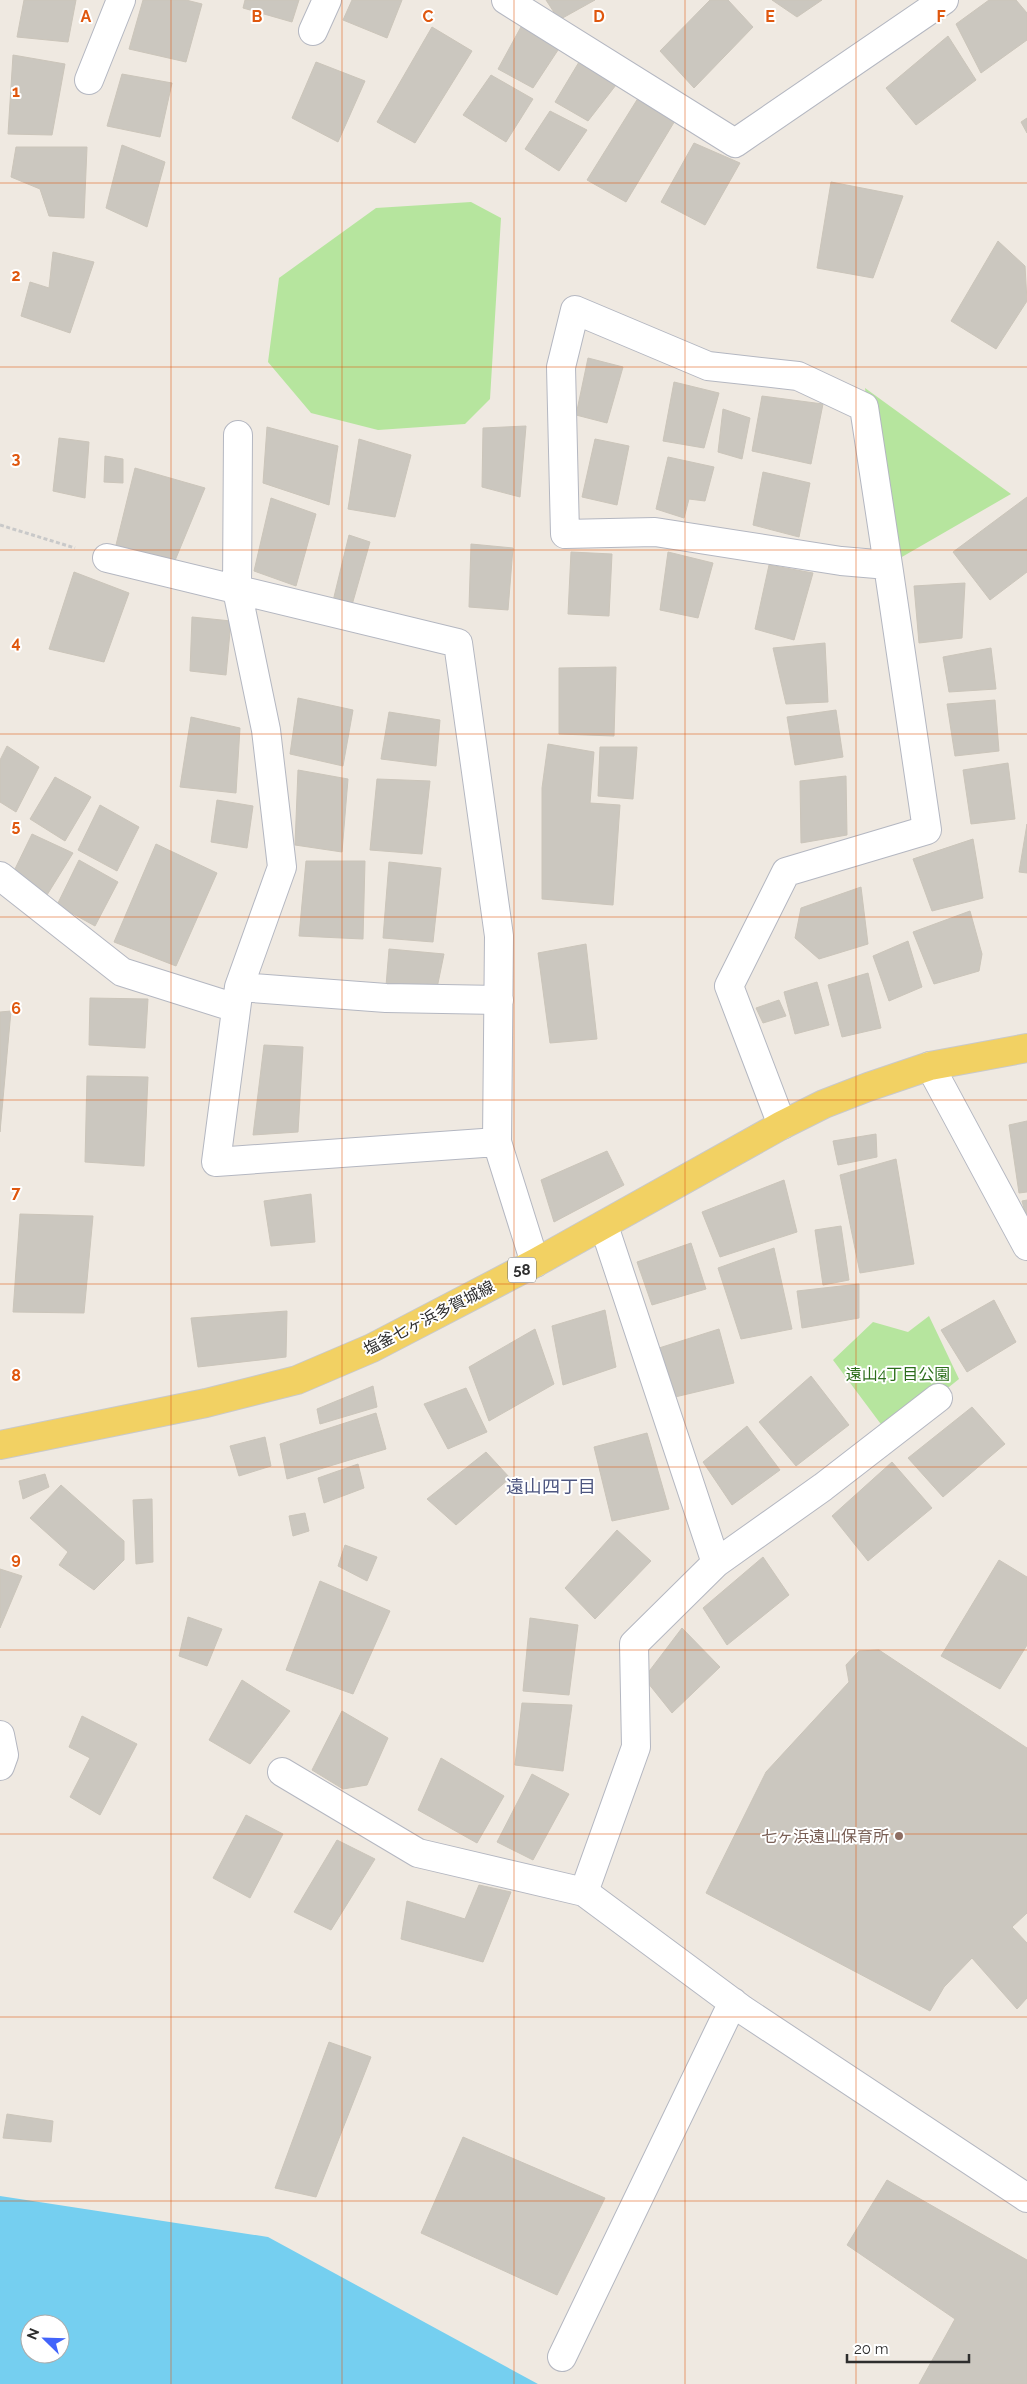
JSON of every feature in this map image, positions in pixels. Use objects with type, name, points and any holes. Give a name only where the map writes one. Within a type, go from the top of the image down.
[{"type":"main road","name":"塩釜七ヶ浜多賀城線","points":[[0,1445],[206,1403],[297,1380],[372,1348],[535,1263],[782,1125],[868,1086],[930,1066],[1027,1048]]},
{"type":"street","points":[[89,80],[121,0]]},
{"type":"street","points":[[314,31],[327,0]]},
{"type":"street","points":[[506,0],[735,143],[944,0]]},
{"type":"street","points":[[782,1125],[729,986],[786,872],[927,830],[888,565],[864,408],[798,376],[708,366],[575,310],[561,367],[565,534],[656,532],[841,561],[888,565]]},
{"type":"street","points":[[238,435],[237,590],[266,730],[282,867],[238,998],[216,1162],[497,1142]]},
{"type":"street","points":[[107,558],[458,644],[500,936],[497,1142],[535,1263]]},
{"type":"street","points":[[0,876],[122,972],[238,998],[499,1000]]},
{"type":"street","points":[[930,1066],[1027,1246]]},
{"type":"street","points":[[604,1226],[716,1563]]},
{"type":"street","points":[[584,1892],[636,1747],[634,1644],[716,1563],[823,1487],[938,1398]]},
{"type":"street","points":[[0,1735],[4,1755],[0,1766]]},
{"type":"street","points":[[282,1772],[418,1853],[584,1892],[733,2002],[1027,2198]]},
{"type":"street","points":[[562,2357],[733,2002]]},
{"type":"path","points":[[0,525],[107,558]]},
{"type":"green space","points":[[471,202],[501,218],[490,399],[465,424],[378,430],[311,413],[268,362],[279,278],[376,208]]},
{"type":"green space","points":[[865,388],[1011,494],[888,565]]},
{"type":"green space","name":"遠山4丁目公園","points":[[929,1316],[959,1379],[889,1435],[833,1360],[873,1322],[908,1332]]},
{"type":"water","points":[[0,2196],[268,2237],[538,2384],[0,2384]]},
{"type":"building","points":[[24,0],[76,0],[68,42],[17,37]]},
{"type":"building","points":[[143,0],[186,0],[202,4],[186,62],[129,49]]},
{"type":"building","points":[[245,0],[299,0],[292,22],[243,8]]},
{"type":"building","points":[[352,0],[402,0],[387,38],[343,20]]},
{"type":"building","points":[[546,0],[595,0],[559,20]]},
{"type":"building","points":[[710,0],[728,0],[753,27],[694,88],[660,51]]},
{"type":"building","points":[[772,0],[822,0],[797,17]]},
{"type":"building","points":[[989,0],[1016,0],[1027,13],[1027,40],[981,73],[956,24]]},
{"type":"building","points":[[522,25],[560,47],[533,88],[498,69]]},
{"type":"building","points":[[432,27],[472,51],[415,143],[377,122]]},
{"type":"building","points":[[948,36],[976,80],[916,125],[886,88]]},
{"type":"building","points":[[13,55],[65,64],[52,135],[8,134]]},
{"type":"building","points":[[316,62],[365,81],[338,142],[292,118]]},
{"type":"building","points":[[579,62],[616,85],[588,121],[555,102]]},
{"type":"building","points":[[122,74],[172,83],[160,137],[107,126]]},
{"type":"building","points":[[491,75],[533,99],[506,142],[463,115]]},
{"type":"building","points":[[640,95],[676,119],[626,202],[587,180]]},
{"type":"building","points":[[550,111],[587,130],[559,171],[525,149]]},
{"type":"building","points":[[1027,118],[1027,133],[1021,122]]},
{"type":"building","points":[[694,143],[740,163],[705,225],[661,202]]},
{"type":"building","points":[[122,145],[165,162],[147,227],[106,208]]},
{"type":"building","points":[[16,147],[87,147],[84,218],[49,216],[40,189],[11,177]]},
{"type":"building","points":[[831,182],[903,196],[873,278],[817,268]]},
{"type":"building","points":[[998,241],[1025,266],[1027,301],[996,349],[951,321]]},
{"type":"building","points":[[53,252],[94,262],[70,333],[21,316],[30,282],[49,288]]},
{"type":"building","points":[[588,358],[623,367],[607,423],[576,415]]},
{"type":"building","points":[[674,382],[719,393],[704,448],[663,441]]},
{"type":"building","points":[[762,396],[823,404],[811,464],[752,451]]},
{"type":"building","points":[[723,409],[750,418],[742,459],[718,452]]},
{"type":"building","points":[[526,426],[520,497],[482,487],[483,428]]},
{"type":"building","points":[[267,427],[338,446],[329,505],[263,483]]},
{"type":"building","points":[[59,438],[89,442],[85,498],[53,491]]},
{"type":"building","points":[[359,439],[411,455],[395,517],[348,509]]},
{"type":"building","points":[[595,439],[629,446],[617,505],[582,497]]},
{"type":"building","points":[[105,456],[123,459],[123,483],[104,482]]},
{"type":"building","points":[[668,457],[714,467],[705,501],[689,499],[684,518],[656,509]]},
{"type":"building","points":[[135,468],[205,488],[174,563],[116,545]]},
{"type":"building","points":[[763,472],[810,483],[799,537],[753,525]]},
{"type":"building","points":[[1027,497],[1027,572],[990,600],[953,552]]},
{"type":"building","points":[[271,498],[316,514],[296,586],[254,571]]},
{"type":"building","points":[[349,535],[370,542],[352,605],[333,601]]},
{"type":"building","points":[[471,544],[513,548],[508,610],[469,607]]},
{"type":"building","points":[[571,552],[612,554],[609,616],[568,614]]},
{"type":"building","points":[[668,552],[713,563],[698,618],[660,610]]},
{"type":"building","points":[[769,565],[813,573],[794,640],[755,629]]},
{"type":"building","points":[[74,572],[129,593],[104,662],[49,649]]},
{"type":"building","points":[[965,583],[962,638],[919,643],[914,586]]},
{"type":"building","points":[[192,617],[231,621],[226,675],[190,671]]},
{"type":"building","points":[[825,643],[828,702],[786,704],[773,648]]},
{"type":"building","points":[[991,648],[996,689],[949,692],[943,657]]},
{"type":"building","points":[[616,667],[614,736],[559,734],[559,668]]},
{"type":"building","points":[[298,698],[353,710],[343,766],[290,754]]},
{"type":"building","points":[[995,700],[999,751],[955,756],[947,704]]},
{"type":"building","points":[[836,710],[843,757],[795,765],[787,717]]},
{"type":"building","points":[[389,712],[440,720],[436,766],[381,759]]},
{"type":"building","points":[[191,717],[240,728],[236,793],[180,787]]},
{"type":"building","points":[[548,744],[594,752],[590,803],[620,805],[613,905],[542,899],[542,788]]},
{"type":"building","points":[[7,746],[39,767],[16,812],[0,802],[0,760]]},
{"type":"building","points":[[600,747],[637,747],[633,799],[598,796]]},
{"type":"building","points":[[1008,763],[1015,819],[971,824],[963,770]]},
{"type":"building","points":[[298,770],[348,779],[342,852],[295,845]]},
{"type":"building","points":[[846,776],[847,835],[801,843],[800,781]]},
{"type":"building","points":[[55,777],[91,797],[65,841],[30,819]]},
{"type":"building","points":[[377,779],[430,781],[422,854],[370,850]]},
{"type":"building","points":[[217,800],[253,806],[247,848],[211,842]]},
{"type":"building","points":[[100,805],[139,827],[117,871],[78,850]]},
{"type":"building","points":[[1027,824],[1027,873],[1019,872]]},
{"type":"building","points":[[32,834],[73,853],[47,895],[14,871]]},
{"type":"building","points":[[973,839],[983,898],[932,911],[913,859]]},
{"type":"building","points":[[156,844],[217,873],[176,966],[114,942]]},
{"type":"building","points":[[79,860],[118,882],[95,926],[57,905]]},
{"type":"building","points":[[306,861],[365,861],[363,939],[299,936]]},
{"type":"building","points":[[389,862],[441,868],[433,942],[383,938]]},
{"type":"building","points":[[861,887],[868,944],[819,959],[795,938],[801,908]]},
{"type":"building","points":[[970,911],[982,954],[979,971],[934,984],[913,932]]},
{"type":"building","points":[[908,941],[922,987],[889,1001],[873,956]]},
{"type":"building","points":[[586,944],[597,1039],[550,1043],[538,953]]},
{"type":"building","points":[[389,949],[444,954],[437,988],[386,986]]},
{"type":"building","points":[[868,973],[881,1028],[842,1037],[828,985]]},
{"type":"building","points":[[817,982],[829,1025],[795,1034],[784,992]]},
{"type":"building","points":[[90,998],[148,999],[145,1048],[89,1045]]},
{"type":"building","points":[[779,1000],[786,1016],[763,1023],[756,1008]]},
{"type":"building","points":[[11,1011],[0,1132],[0,1012]]},
{"type":"building","points":[[264,1045],[303,1047],[298,1132],[253,1135]]},
{"type":"building","points":[[87,1076],[148,1077],[144,1166],[85,1162]]},
{"type":"building","points":[[1027,1121],[1027,1192],[1019,1193],[1009,1125]]},
{"type":"building","points":[[876,1134],[877,1157],[838,1165],[833,1141]]},
{"type":"building","points":[[607,1151],[624,1185],[554,1222],[541,1180]]},
{"type":"building","points":[[896,1159],[914,1264],[860,1273],[840,1175]]},
{"type":"building","points":[[784,1180],[797,1232],[720,1257],[702,1212]]},
{"type":"building","points":[[311,1194],[315,1242],[271,1246],[264,1201]]},
{"type":"building","points":[[1027,1200],[1027,1219],[1022,1201]]},
{"type":"building","points":[[20,1214],[93,1216],[84,1313],[13,1312]]},
{"type":"building","points":[[841,1226],[849,1280],[823,1285],[815,1230]]},
{"type":"building","points":[[691,1243],[706,1289],[652,1305],[637,1262]]},
{"type":"building","points":[[774,1248],[792,1329],[741,1339],[718,1268]]},
{"type":"building","points":[[859,1284],[859,1318],[802,1328],[797,1291]]},
{"type":"building","points":[[994,1300],[1016,1342],[967,1372],[941,1330]]},
{"type":"building","points":[[605,1310],[616,1367],[563,1385],[552,1326]]},
{"type":"building","points":[[287,1311],[286,1357],[198,1367],[191,1318]]},
{"type":"building","points":[[535,1329],[554,1384],[489,1421],[469,1367]]},
{"type":"building","points":[[719,1329],[734,1383],[675,1397],[659,1348]]},
{"type":"building","points":[[811,1376],[849,1425],[796,1466],[759,1422]]},
{"type":"building","points":[[373,1386],[377,1407],[320,1424],[317,1409]]},
{"type":"building","points":[[466,1388],[487,1432],[448,1449],[424,1404]]},
{"type":"building","points":[[972,1407],[1005,1444],[943,1497],[908,1458]]},
{"type":"building","points":[[376,1413],[386,1449],[287,1479],[280,1444]]},
{"type":"building","points":[[747,1426],[780,1470],[732,1505],[703,1462]]},
{"type":"building","points":[[647,1433],[669,1509],[612,1521],[594,1447]]},
{"type":"building","points":[[265,1437],[271,1466],[239,1476],[230,1446]]},
{"type":"building","points":[[486,1452],[510,1478],[456,1525],[427,1499]]},
{"type":"building","points":[[892,1462],[932,1508],[868,1561],[832,1516]]},
{"type":"building","points":[[358,1464],[364,1488],[324,1503],[318,1478]]},
{"type":"building","points":[[45,1474],[49,1487],[23,1499],[19,1481]]},
{"type":"building","points":[[61,1485],[124,1541],[124,1560],[94,1590],[59,1565],[68,1552],[30,1518]]},
{"type":"building","points":[[152,1499],[153,1562],[136,1564],[133,1500]]},
{"type":"building","points":[[305,1513],[309,1531],[293,1536],[289,1516]]},
{"type":"building","points":[[617,1530],[651,1561],[595,1619],[565,1588]]},
{"type":"building","points":[[345,1545],[377,1557],[367,1581],[338,1566]]},
{"type":"building","points":[[763,1557],[789,1595],[727,1645],[703,1608]]},
{"type":"building","points":[[999,1560],[1027,1577],[1027,1645],[1000,1689],[941,1656]]},
{"type":"building","points":[[0,1569],[22,1576],[0,1628]]},
{"type":"building","points":[[320,1581],[390,1611],[353,1694],[286,1670]]},
{"type":"building","points":[[188,1617],[222,1629],[207,1666],[179,1656]]},
{"type":"building","points":[[530,1618],[578,1625],[569,1695],[523,1691]]},
{"type":"building","points":[[682,1628],[720,1667],[672,1713],[644,1678]]},
{"type":"building","points":[[879,1650],[1027,1748],[1027,1913],[1012,1927],[1027,1943],[1027,1998],[1017,2009],[972,1958],[944,1987],[930,2011],[706,1893],[766,1772],[849,1682],[846,1665],[859,1651]]},
{"type":"building","points":[[242,1680],[290,1711],[250,1764],[209,1740]]},
{"type":"building","points":[[522,1703],[572,1705],[563,1771],[515,1765]]},
{"type":"building","points":[[342,1711],[388,1738],[367,1785],[343,1789],[312,1770]]},
{"type":"building","points":[[82,1716],[137,1744],[100,1815],[70,1797],[90,1758],[69,1747]]},
{"type":"building","points":[[441,1758],[504,1796],[477,1843],[418,1810]]},
{"type":"building","points":[[532,1774],[569,1794],[533,1860],[497,1842]]},
{"type":"building","points":[[246,1815],[283,1834],[250,1898],[213,1878]]},
{"type":"building","points":[[337,1840],[375,1859],[331,1930],[294,1912]]},
{"type":"building","points":[[479,1885],[511,1892],[483,1962],[401,1939],[407,1901],[465,1919]]},
{"type":"building","points":[[329,2042],[371,2057],[316,2197],[275,2188]]},
{"type":"building","points":[[7,2114],[53,2121],[51,2142],[3,2138]]},
{"type":"building","points":[[463,2137],[605,2198],[557,2295],[421,2233]]},
{"type":"building","points":[[887,2180],[1027,2260],[1027,2384],[919,2384],[955,2319],[847,2245]]},
{"type":"place","name":"七ヶ浜遠山保育所","points":[[899,1836]]},
{"type":"district","name":"遠山四丁目","points":[[551,1486]]}]
